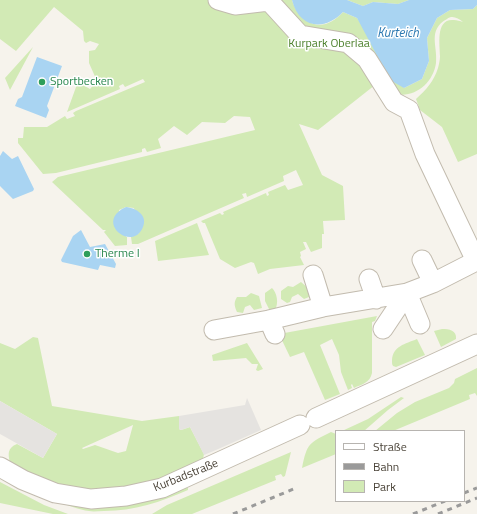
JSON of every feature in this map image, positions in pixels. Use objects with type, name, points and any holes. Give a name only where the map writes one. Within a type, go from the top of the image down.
[{"type":"street","points":[[214,330],[272,327],[323,307],[407,293],[433,283],[476,261],[425,154],[413,104],[394,102],[367,59],[348,43],[300,35],[269,1],[235,5],[218,0]]},
{"type":"street","points":[[422,260],[433,283]]},
{"type":"street","points":[[313,275],[323,307]]},
{"type":"street","points":[[368,279],[376,299]]},
{"type":"street","points":[[407,293],[420,324]]},
{"type":"street","points":[[383,329],[407,293]]},
{"type":"street","name":"Kurbadstraße","points":[[0,467],[23,480],[55,493],[91,499],[126,496],[162,488],[477,344]]},
{"type":"green space","points":[[0,0],[292,0],[299,12],[307,21],[313,24],[318,25],[328,23],[343,12],[357,18],[404,88],[422,79],[429,61],[427,38],[437,18],[450,10],[473,9],[477,5],[477,154],[458,162],[442,127],[420,110],[416,99],[429,85],[438,68],[440,59],[439,39],[441,28],[444,23],[454,20],[463,22],[457,18],[451,17],[441,23],[437,28],[435,33],[436,63],[434,71],[431,78],[421,88],[414,92],[400,95],[375,85],[318,130],[299,124],[322,175],[343,186],[345,220],[323,221],[324,234],[322,234],[322,248],[311,252],[306,242],[303,242],[306,249],[300,252],[300,257],[304,265],[270,269],[258,274],[254,263],[251,262],[235,268],[220,259],[205,223],[201,221],[220,213],[222,215],[224,214],[223,212],[266,193],[267,196],[269,195],[268,192],[285,185],[288,190],[303,185],[296,170],[283,176],[284,181],[247,197],[246,193],[242,194],[244,198],[138,244],[132,244],[131,237],[139,233],[134,208],[126,207],[119,210],[127,237],[127,245],[115,246],[104,232],[106,230],[103,230],[52,182],[58,177],[255,130],[250,117],[234,116],[225,123],[202,122],[187,135],[174,126],[158,139],[161,148],[147,152],[145,148],[142,149],[142,152],[56,173],[43,174],[18,143],[18,138],[23,138],[24,127],[47,127],[65,116],[67,119],[75,116],[73,113],[76,111],[145,82],[143,79],[125,87],[123,84],[119,86],[120,89],[67,112],[80,76],[81,84],[90,89],[97,81],[89,63],[89,51],[95,50],[99,44],[90,41],[86,43],[84,41],[83,31],[54,7],[16,51],[0,39]]},
{"type":"green space","name":"Kurpark Oberlaa","points":[[347,0],[409,0],[398,4],[373,2],[363,6]]},
{"type":"green space","points":[[33,47],[10,90],[5,78]]},
{"type":"green space","points":[[197,223],[209,255],[158,261],[155,241]]},
{"type":"green space","points":[[301,282],[309,289],[309,297],[304,299],[298,294],[292,297],[290,302],[287,303],[281,299],[281,291],[288,286],[293,287]]},
{"type":"green space","points":[[272,288],[277,298],[275,310],[269,309],[265,301],[265,293]]},
{"type":"green space","points":[[251,293],[259,296],[262,308],[254,310],[250,305],[245,307],[243,313],[237,312],[235,303],[237,297],[246,297]]},
{"type":"green space","points":[[377,316],[375,321],[372,322],[372,373],[368,381],[363,384],[354,388],[352,384],[352,388],[348,390],[341,372],[339,355],[332,339],[320,345],[340,394],[325,400],[304,352],[290,357],[279,334]]},
{"type":"green space","points":[[442,329],[454,332],[456,339],[441,347],[434,331]]},
{"type":"green space","points":[[33,337],[38,338],[52,406],[142,421],[179,416],[179,429],[181,430],[190,427],[204,454],[203,459],[153,482],[134,487],[96,490],[58,485],[46,481],[10,463],[9,452],[11,447],[17,444],[43,458],[57,434],[0,401],[0,343],[15,349]],"holes":[[[133,425],[126,451],[118,453],[95,445],[82,448]]]},
{"type":"green space","points":[[417,339],[425,355],[396,367],[393,366],[393,355],[397,349],[404,344]]},
{"type":"green space","points":[[247,343],[263,369],[258,371],[256,370],[258,364],[252,364],[246,358],[213,361],[212,355]]},
{"type":"green space","points":[[477,368],[477,396],[475,393],[469,395],[470,399],[395,430],[376,430],[397,413],[415,402],[449,388],[454,383],[455,379]]},
{"type":"green space","points":[[401,397],[404,398],[365,430],[344,430],[368,419]]},
{"type":"green space","points":[[331,432],[335,434],[335,454],[302,468],[310,445]]},
{"type":"green space","points":[[291,452],[285,476],[283,477],[281,474],[275,476],[276,480],[192,514],[152,514],[167,505]]},
{"type":"green space","points":[[0,482],[44,505],[68,514],[53,514],[0,503]]},
{"type":"green space","points":[[183,487],[188,488],[188,490],[137,508],[115,511],[91,511],[77,509],[59,502]]},
{"type":"shaded area","points":[[247,398],[261,430],[204,455],[190,427],[181,430],[179,429],[179,416],[245,405]]},
{"type":"shaded area","points":[[0,401],[57,434],[43,458],[0,434]]},
{"type":"water","name":"Kurteich","points":[[292,0],[347,0],[363,6],[373,2],[398,4],[409,0],[477,0],[477,5],[473,9],[450,10],[437,18],[427,38],[429,61],[422,79],[404,88],[390,80],[357,18],[343,12],[328,22],[313,24],[300,16],[295,9]]},
{"type":"water","name":"Sportbecken","points":[[37,57],[62,66],[47,106],[49,110],[46,118],[15,106],[18,99],[22,97]]},
{"type":"water","points":[[3,151],[12,159],[18,156],[34,189],[33,191],[13,199],[0,186],[0,156]]},
{"type":"water","points":[[126,207],[134,209],[140,213],[144,219],[143,227],[138,234],[131,237],[125,236],[118,232],[114,227],[113,220],[117,213]]},
{"type":"water","name":"Therme I","points":[[81,230],[90,247],[105,244],[116,264],[115,268],[100,265],[98,270],[62,262],[61,260],[73,236]]},
{"type":"railway","points":[[233,514],[296,488]]},
{"type":"railway","points":[[465,493],[477,488]]},
{"type":"railway","points":[[438,514],[477,498]]},
{"type":"railway","points":[[413,514],[443,502]]},
{"type":"place","name":"Sportbecken","points":[[42,82]]},
{"type":"place","name":"Therme I","points":[[87,254]]}]
